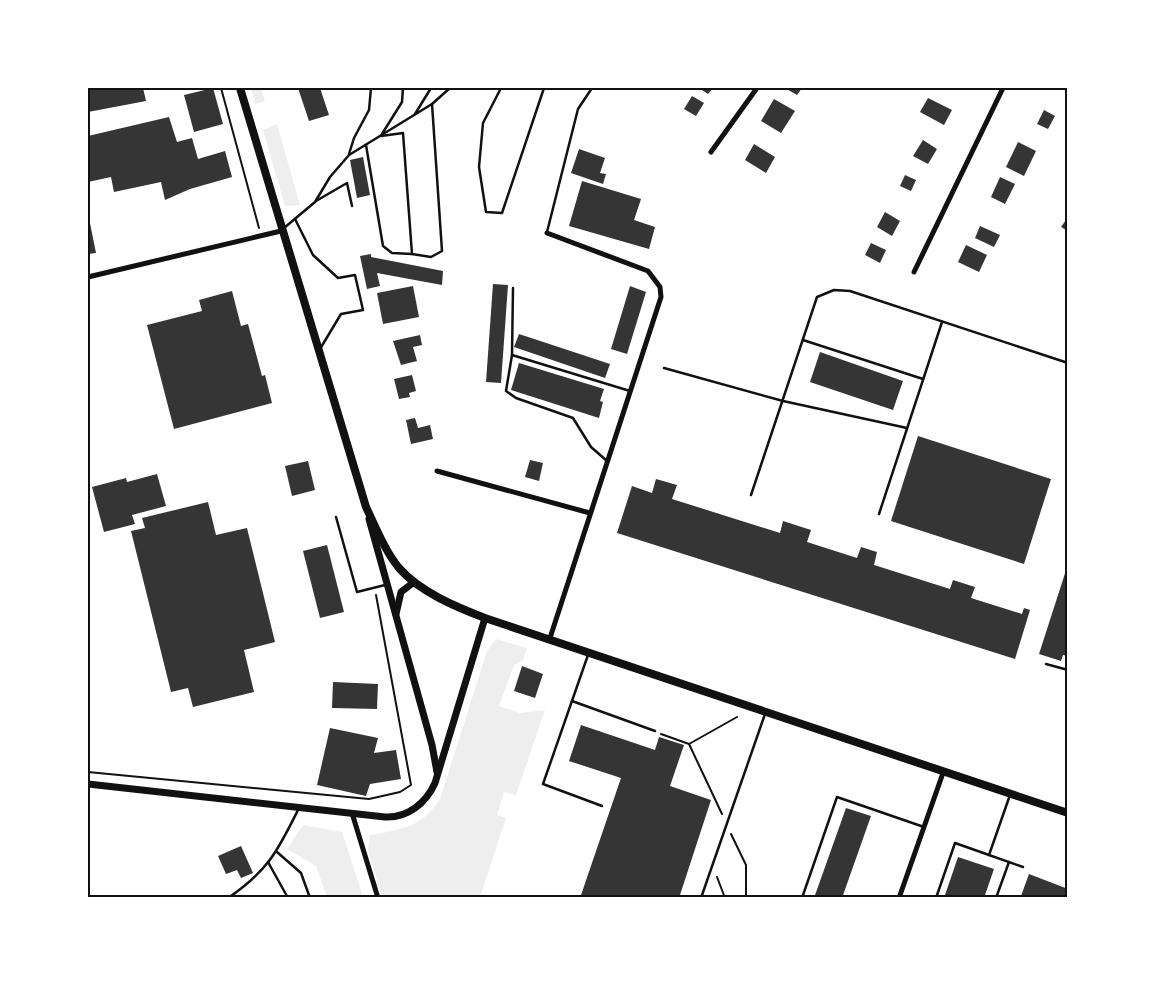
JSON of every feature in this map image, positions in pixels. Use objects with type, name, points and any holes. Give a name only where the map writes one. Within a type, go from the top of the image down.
[{"type":"main road","points":[[240,88],[281,231],[366,507],[398,567],[414,582],[465,610],[486,618],[550,638],[943,773],[1011,793],[1068,813]]},
{"type":"street","points":[[711,152],[757,88]]},
{"type":"street","points":[[914,272],[1003,88]]},
{"type":"street","points":[[88,277],[281,231]]},
{"type":"street","points":[[547,233],[639,267],[655,278],[660,287],[661,297],[550,638]]},
{"type":"street","points":[[437,471],[590,513]]},
{"type":"street","points":[[366,507],[432,745],[438,775]]},
{"type":"street","points":[[396,620],[397,602],[401,592],[414,582]]},
{"type":"street","points":[[88,784],[391,817],[407,813],[424,801],[438,775],[486,618]]},
{"type":"street","points":[[899,898],[943,773]]},
{"type":"street","points":[[352,813],[378,898]]},
{"type":"lane","points":[[349,155],[354,138],[369,110],[371,88]]},
{"type":"lane","points":[[381,136],[402,102],[403,88]]},
{"type":"lane","points":[[414,116],[431,88]]},
{"type":"lane","points":[[315,202],[330,177],[349,155],[414,116],[432,104],[450,88]]},
{"type":"lane","points":[[501,88],[483,123],[479,167],[486,212],[502,213],[544,88]]},
{"type":"lane","points":[[547,233],[578,109],[592,88]]},
{"type":"lane","points":[[366,145],[383,246],[392,253],[431,257],[442,251],[432,104]]},
{"type":"lane","points":[[381,136],[403,133],[412,254]]},
{"type":"lane","points":[[281,231],[315,202],[347,182],[352,206]]},
{"type":"lane","points":[[295,219],[313,255],[338,278],[355,275],[362,310],[341,314],[318,352]]},
{"type":"lane","points":[[513,288],[512,355],[506,391],[509,394],[573,418],[592,447],[607,461]]},
{"type":"lane","points":[[751,496],[817,298],[834,290],[850,291],[1068,363]]},
{"type":"lane","points":[[879,514],[942,322]]},
{"type":"lane","points":[[803,340],[923,379]]},
{"type":"lane","points":[[512,355],[630,391]]},
{"type":"lane","points":[[664,368],[783,401],[907,428]]},
{"type":"lane","points":[[336,517],[357,592],[386,584]]},
{"type":"lane","points":[[589,652],[543,784],[602,806]]},
{"type":"lane","points":[[1046,664],[1068,670]]},
{"type":"lane","points":[[572,702],[655,731]]},
{"type":"lane","points":[[701,898],[766,712]]},
{"type":"lane","points":[[989,855],[1011,793]]},
{"type":"lane","points":[[802,898],[837,797],[924,827]]},
{"type":"lane","points":[[228,898],[255,878],[277,852],[300,806]]},
{"type":"lane","points":[[936,898],[955,843],[1023,867]]},
{"type":"lane","points":[[277,852],[301,873],[310,898]]},
{"type":"lane","points":[[268,862],[288,898]]},
{"type":"lane","points":[[996,898],[1009,862]]},
{"type":"path","points":[[221,88],[261,236]]},
{"type":"path","points":[[88,772],[369,799],[400,792],[411,785],[375,587]]},
{"type":"path","points":[[689,744],[737,717]]},
{"type":"path","points":[[655,731],[689,744],[746,865],[746,898]]},
{"type":"path","points":[[711,869],[717,877],[724,898]]},
{"type":"shaded area","points":[[251,88],[261,88],[265,101],[255,104]]},
{"type":"shaded area","points":[[277,124],[300,205],[285,206],[263,130]]},
{"type":"shaded area","points":[[496,639],[527,648],[523,660],[514,665],[499,706],[520,713],[545,710],[516,795],[504,792],[497,815],[506,818],[480,897],[382,897],[368,850],[370,835],[402,829],[418,822],[433,809],[440,799],[487,651]]},
{"type":"shaded area","points":[[303,825],[342,832],[363,897],[327,897],[316,866],[287,849]]},
{"type":"building","points":[[88,88],[143,88],[146,101],[88,112]]},
{"type":"building","points":[[213,88],[223,124],[194,132],[184,95]]},
{"type":"building","points":[[298,88],[320,88],[329,115],[309,121]]},
{"type":"building","points":[[699,88],[713,88],[708,94]]},
{"type":"building","points":[[785,88],[802,88],[797,95]]},
{"type":"building","points":[[692,96],[704,103],[696,116],[684,109]]},
{"type":"building","points":[[928,98],[952,110],[944,125],[920,112]]},
{"type":"building","points":[[774,99],[795,111],[781,133],[761,121]]},
{"type":"building","points":[[1044,110],[1055,116],[1048,129],[1037,124]]},
{"type":"building","points":[[169,117],[177,142],[192,138],[198,159],[225,151],[232,177],[190,189],[165,200],[161,182],[114,192],[111,177],[88,182],[88,136]]},
{"type":"building","points":[[923,140],[937,149],[928,164],[913,156]]},
{"type":"building","points":[[1018,142],[1036,151],[1024,176],[1006,167]]},
{"type":"building","points":[[754,144],[775,157],[766,173],[745,160]]},
{"type":"building","points":[[579,149],[605,158],[600,173],[606,174],[603,184],[571,173]]},
{"type":"building","points":[[363,157],[370,195],[357,198],[350,160]]},
{"type":"building","points":[[905,175],[916,180],[911,191],[900,186]]},
{"type":"building","points":[[1000,177],[1015,184],[1005,204],[991,197]]},
{"type":"building","points":[[582,181],[641,199],[634,220],[655,227],[649,249],[569,226]]},
{"type":"building","points":[[885,212],[900,221],[892,236],[877,227]]},
{"type":"building","points":[[88,213],[96,253],[88,254]]},
{"type":"building","points":[[1068,217],[1068,231],[1061,227]]},
{"type":"building","points":[[980,226],[1000,235],[994,247],[975,238]]},
{"type":"building","points":[[871,243],[886,250],[880,263],[865,255]]},
{"type":"building","points":[[966,245],[987,255],[979,272],[958,262]]},
{"type":"building","points":[[371,254],[371,257],[443,271],[442,285],[377,273],[380,286],[367,289],[360,256]]},
{"type":"building","points":[[493,284],[508,285],[501,383],[486,382]]},
{"type":"building","points":[[413,286],[419,317],[383,324],[377,293]]},
{"type":"building","points":[[630,286],[646,292],[627,354],[611,349]]},
{"type":"building","points":[[232,291],[241,326],[248,324],[262,376],[265,375],[272,403],[174,429],[147,325],[202,311],[199,300]]},
{"type":"building","points":[[519,334],[610,364],[605,378],[514,347]]},
{"type":"building","points":[[420,335],[422,345],[413,347],[417,361],[401,365],[393,341]]},
{"type":"building","points":[[820,352],[903,381],[893,410],[810,382]]},
{"type":"building","points":[[519,363],[604,389],[600,401],[603,402],[599,418],[511,390]]},
{"type":"building","points":[[412,375],[416,391],[409,393],[410,397],[399,399],[394,379]]},
{"type":"building","points":[[415,418],[418,428],[430,425],[433,439],[411,444],[406,420]]},
{"type":"building","points":[[918,436],[1051,479],[1024,564],[891,521]]},
{"type":"building","points":[[530,460],[543,463],[539,481],[525,477]]},
{"type":"building","points":[[308,461],[315,490],[292,496],[285,466]]},
{"type":"building","points":[[157,474],[166,506],[132,515],[135,524],[104,532],[92,487],[126,478],[127,482]]},
{"type":"building","points":[[656,479],[677,485],[672,499],[780,533],[783,521],[811,530],[807,542],[857,558],[861,547],[877,552],[874,565],[950,589],[953,580],[975,587],[971,598],[1022,614],[1024,608],[1030,610],[1015,659],[617,533],[632,486],[652,493]]},
{"type":"building","points":[[208,502],[216,535],[247,528],[275,642],[244,650],[254,692],[193,707],[188,688],[171,692],[131,531],[145,528],[142,518]]},
{"type":"building","points":[[327,545],[344,612],[320,618],[303,551]]},
{"type":"building","points":[[1068,564],[1068,656],[1063,655],[1061,661],[1039,654]]},
{"type":"building","points":[[522,666],[543,674],[535,698],[514,691]]},
{"type":"building","points":[[333,682],[378,684],[377,709],[332,708]]},
{"type":"building","points":[[581,725],[655,750],[659,737],[684,745],[670,786],[711,800],[679,898],[580,898],[621,778],[569,761]]},
{"type":"building","points":[[330,728],[378,738],[374,753],[396,750],[401,779],[370,784],[366,796],[317,785]]},
{"type":"building","points":[[846,808],[871,816],[842,898],[814,898]]},
{"type":"building","points":[[241,846],[253,873],[241,878],[237,870],[226,874],[218,856]]},
{"type":"building","points":[[958,857],[994,869],[984,898],[944,898]]},
{"type":"building","points":[[1029,874],[1068,889],[1068,898],[1021,896]]}]
